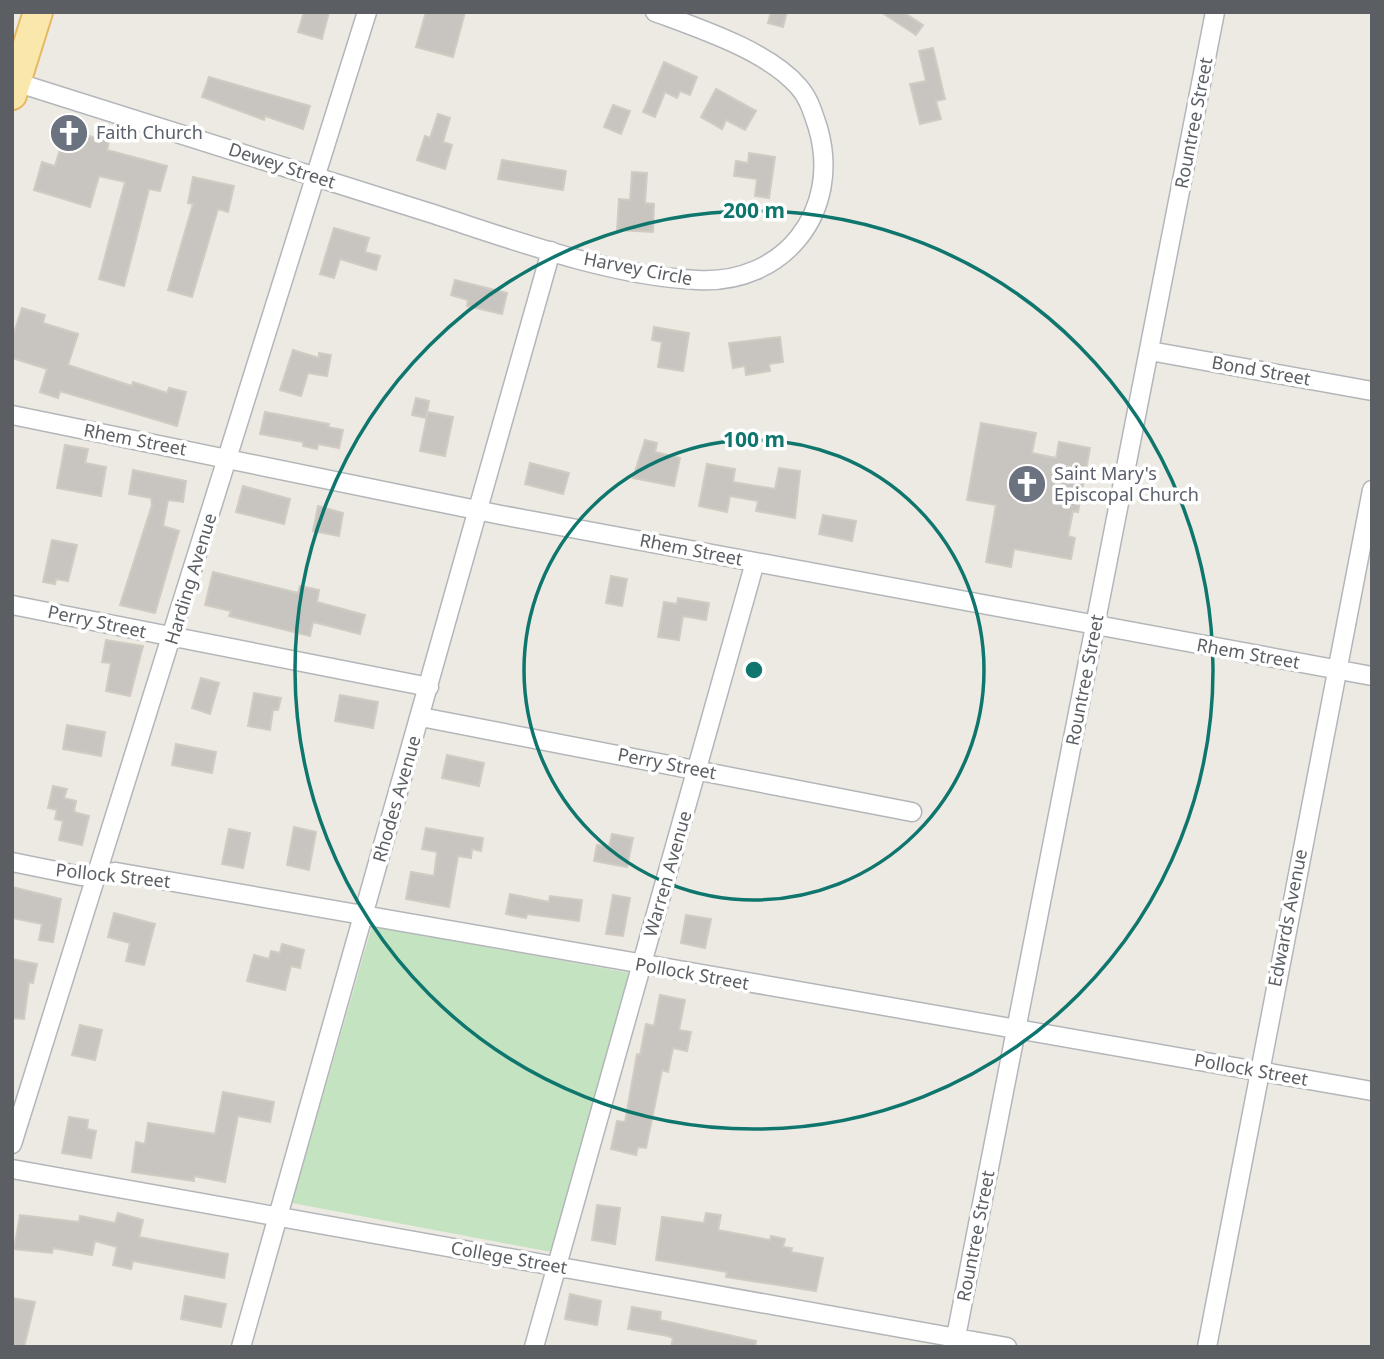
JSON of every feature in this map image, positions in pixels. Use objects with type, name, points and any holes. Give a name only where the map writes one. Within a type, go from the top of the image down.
[{"type":"main road","points":[[14,86],[38,12]]},
{"type":"street","name":"Harding Avenue","points":[[12,1144],[99,874],[367,12]]},
{"type":"street","name":"Harvey Circle","points":[[551,251],[646,272],[718,281],[743,276],[775,260],[813,218],[824,164],[822,141],[813,112],[801,89],[789,76],[767,62],[689,18],[655,12]]},
{"type":"street","name":"Rountree Street","points":[[955,1342],[1215,12]]},
{"type":"street","name":"Dewey Street","points":[[14,86],[551,251]]},
{"type":"street","name":"Rhodes Avenue","points":[[241,1347],[551,251]]},
{"type":"street","name":"Bond Street","points":[[1150,351],[1372,391]]},
{"type":"street","name":"Rhem Street","points":[[12,415],[477,509],[1372,676]]},
{"type":"street","name":"Edwards Avenue","points":[[1207,1347],[1258,1071],[1372,490]]},
{"type":"street","name":"Warren Avenue","points":[[534,1347],[755,562]]},
{"type":"street","name":"Perry Street","points":[[12,605],[429,687]]},
{"type":"street","name":"Perry Street","points":[[421,717],[912,812]]},
{"type":"street","name":"Pollock Street","points":[[12,862],[81,876],[116,872],[363,913],[642,965],[1372,1091]]},
{"type":"street","name":"College Street","points":[[12,1169],[955,1342],[1007,1347]]},
{"type":"green space","points":[[372,926],[630,973],[551,1252],[292,1203]]},
{"type":"building","points":[[304,12],[329,12],[322,39],[298,32]]},
{"type":"building","points":[[426,12],[465,12],[453,57],[416,47]]},
{"type":"building","points":[[771,12],[787,12],[783,27],[768,23]]},
{"type":"building","points":[[881,12],[903,12],[923,25],[916,35]]},
{"type":"building","points":[[933,48],[945,99],[936,101],[941,119],[920,124],[910,84],[926,81],[919,51]]},
{"type":"building","points":[[664,62],[697,77],[690,95],[680,91],[677,98],[665,92],[655,117],[643,112]]},
{"type":"building","points":[[209,77],[310,106],[303,129],[265,116],[264,120],[202,97]]},
{"type":"building","points":[[716,89],[756,111],[745,130],[726,120],[722,129],[701,117]]},
{"type":"building","points":[[613,105],[630,111],[621,134],[604,127]]},
{"type":"building","points":[[438,114],[450,118],[443,142],[452,145],[445,169],[417,160],[425,136],[430,138]]},
{"type":"building","points":[[66,129],[109,142],[107,150],[167,166],[160,191],[149,189],[124,286],[99,279],[125,182],[99,176],[90,207],[34,190],[42,162],[55,166]]},
{"type":"building","points":[[749,153],[775,157],[769,198],[755,196],[757,179],[734,176],[736,161],[748,163]]},
{"type":"building","points":[[502,160],[566,171],[563,190],[498,179]]},
{"type":"building","points":[[632,172],[647,173],[645,203],[654,204],[653,232],[617,230],[619,199],[630,200]]},
{"type":"building","points":[[193,177],[234,186],[228,212],[218,209],[192,297],[168,290],[193,204],[188,203]]},
{"type":"building","points":[[334,228],[369,238],[365,252],[380,256],[376,270],[340,259],[334,278],[320,274]]},
{"type":"building","points":[[455,280],[507,293],[502,314],[467,306],[468,300],[451,295]]},
{"type":"building","points":[[22,308],[45,315],[43,323],[78,334],[68,365],[132,386],[133,382],[167,393],[169,388],[186,392],[177,426],[60,391],[58,398],[40,392],[47,369],[12,358],[12,339]]},
{"type":"building","points":[[654,327],[689,333],[683,371],[658,367],[662,342],[652,340]]},
{"type":"building","points":[[780,337],[783,362],[769,364],[770,371],[746,375],[745,366],[733,368],[729,343]]},
{"type":"building","points":[[293,350],[319,358],[319,353],[331,355],[327,376],[308,373],[301,396],[280,390]]},
{"type":"building","points":[[416,398],[429,401],[426,418],[412,415]]},
{"type":"building","points":[[265,412],[329,424],[328,427],[343,430],[339,448],[318,444],[317,449],[303,446],[303,442],[260,434]]},
{"type":"building","points":[[428,412],[453,417],[445,456],[420,451]]},
{"type":"building","name":"Saint Mary's Episcopal Church","points":[[981,423],[1036,433],[1032,453],[1056,458],[1059,442],[1090,448],[1078,512],[1073,511],[1068,536],[1075,538],[1071,559],[1014,549],[1011,567],[986,562],[996,505],[967,500]]},
{"type":"building","points":[[645,440],[657,443],[655,452],[680,458],[674,486],[633,478]]},
{"type":"building","points":[[65,445],[88,449],[85,463],[106,467],[101,496],[57,488]]},
{"type":"building","points":[[530,463],[569,473],[563,494],[525,484]]},
{"type":"building","points":[[707,464],[735,469],[733,482],[775,489],[779,468],[800,471],[795,518],[756,511],[758,501],[730,496],[727,512],[699,506]]},
{"type":"building","points":[[133,470],[186,481],[183,502],[168,500],[163,526],[179,531],[155,613],[120,605],[152,505],[151,498],[129,494]]},
{"type":"building","points":[[243,486],[290,499],[284,524],[236,512]]},
{"type":"building","points":[[318,506],[343,513],[339,536],[313,531]]},
{"type":"building","points":[[823,515],[856,521],[852,541],[819,534]]},
{"type":"building","points":[[52,540],[77,545],[68,581],[56,579],[55,584],[43,582]]},
{"type":"building","points":[[213,572],[298,593],[300,586],[319,590],[317,602],[365,615],[360,634],[313,622],[310,636],[229,616],[231,611],[205,605]]},
{"type":"building","points":[[611,576],[627,579],[622,606],[606,603]]},
{"type":"building","points":[[678,598],[709,603],[706,620],[683,616],[679,640],[658,637],[664,602],[677,604]]},
{"type":"building","points":[[106,640],[143,646],[130,696],[106,691],[111,663],[102,662]]},
{"type":"building","points":[[201,678],[219,683],[210,714],[192,708]]},
{"type":"building","points":[[254,693],[281,698],[278,710],[273,710],[270,730],[248,726]]},
{"type":"building","points":[[340,695],[378,702],[373,728],[335,721]]},
{"type":"building","points":[[67,725],[105,732],[101,756],[63,749]]},
{"type":"building","points":[[176,744],[216,752],[212,773],[172,765]]},
{"type":"building","points":[[447,755],[484,763],[479,786],[442,778]]},
{"type":"building","points":[[53,786],[67,789],[64,798],[76,801],[74,812],[89,816],[82,845],[59,840],[63,821],[55,819],[57,810],[48,808]]},
{"type":"building","points":[[294,827],[316,832],[309,870],[287,865]]},
{"type":"building","points":[[426,828],[483,838],[481,851],[472,849],[471,858],[458,856],[449,907],[406,899],[411,872],[434,876],[437,852],[422,849]]},
{"type":"building","points":[[229,829],[250,833],[243,868],[222,864]]},
{"type":"building","points":[[612,834],[633,838],[627,867],[594,861],[597,845],[609,847]]},
{"type":"building","points":[[12,887],[61,899],[53,942],[39,940],[42,924],[12,918]]},
{"type":"building","points":[[510,894],[549,902],[550,896],[582,900],[579,921],[506,914]]},
{"type":"building","points":[[613,895],[630,898],[623,936],[606,934]]},
{"type":"building","points":[[114,913],[155,924],[144,965],[126,961],[130,943],[108,937]]},
{"type":"building","points":[[686,915],[711,919],[705,948],[681,943]]},
{"type":"building","points":[[282,944],[304,950],[300,968],[291,966],[285,990],[247,981],[254,955],[269,959],[271,951],[280,953]]},
{"type":"building","points":[[12,959],[37,964],[33,983],[29,982],[24,1019],[12,1018]]},
{"type":"building","points":[[660,995],[685,1000],[679,1030],[691,1032],[687,1051],[673,1048],[668,1072],[662,1070],[646,1148],[638,1147],[636,1155],[611,1149],[617,1121],[625,1122],[637,1054],[640,1055],[646,1024],[654,1026]]},
{"type":"building","points":[[80,1025],[102,1030],[95,1060],[72,1055]]},
{"type":"building","points":[[223,1092],[274,1102],[270,1122],[238,1116],[225,1182],[194,1176],[194,1181],[132,1172],[136,1142],[145,1144],[148,1123],[215,1134]]},
{"type":"building","points":[[69,1117],[88,1120],[87,1129],[96,1131],[91,1158],[62,1153]]},
{"type":"building","points":[[597,1205],[620,1208],[615,1244],[592,1240]]},
{"type":"building","points":[[118,1213],[143,1220],[139,1237],[228,1254],[224,1278],[133,1261],[131,1269],[113,1265],[117,1247],[95,1241],[92,1255],[53,1248],[52,1253],[14,1249],[20,1215],[79,1222],[80,1216],[115,1223]]},
{"type":"building","points":[[706,1213],[721,1215],[718,1230],[770,1240],[771,1236],[785,1239],[783,1247],[792,1248],[791,1252],[823,1258],[816,1291],[726,1277],[727,1272],[656,1260],[662,1217],[704,1223]]},
{"type":"building","points":[[570,1294],[601,1301],[597,1325],[565,1319]]},
{"type":"building","points":[[185,1296],[226,1304],[221,1327],[181,1319]]},
{"type":"building","points":[[12,1298],[35,1302],[24,1347],[12,1347]]},
{"type":"building","points":[[632,1307],[661,1312],[660,1320],[756,1341],[755,1347],[671,1347],[673,1338],[628,1329]]},
{"type":"place","name":"Faith Church","points":[[69,133]]},
{"type":"place","name":"Saint Mary's Episcopal Church","points":[[1027,484]]}]
